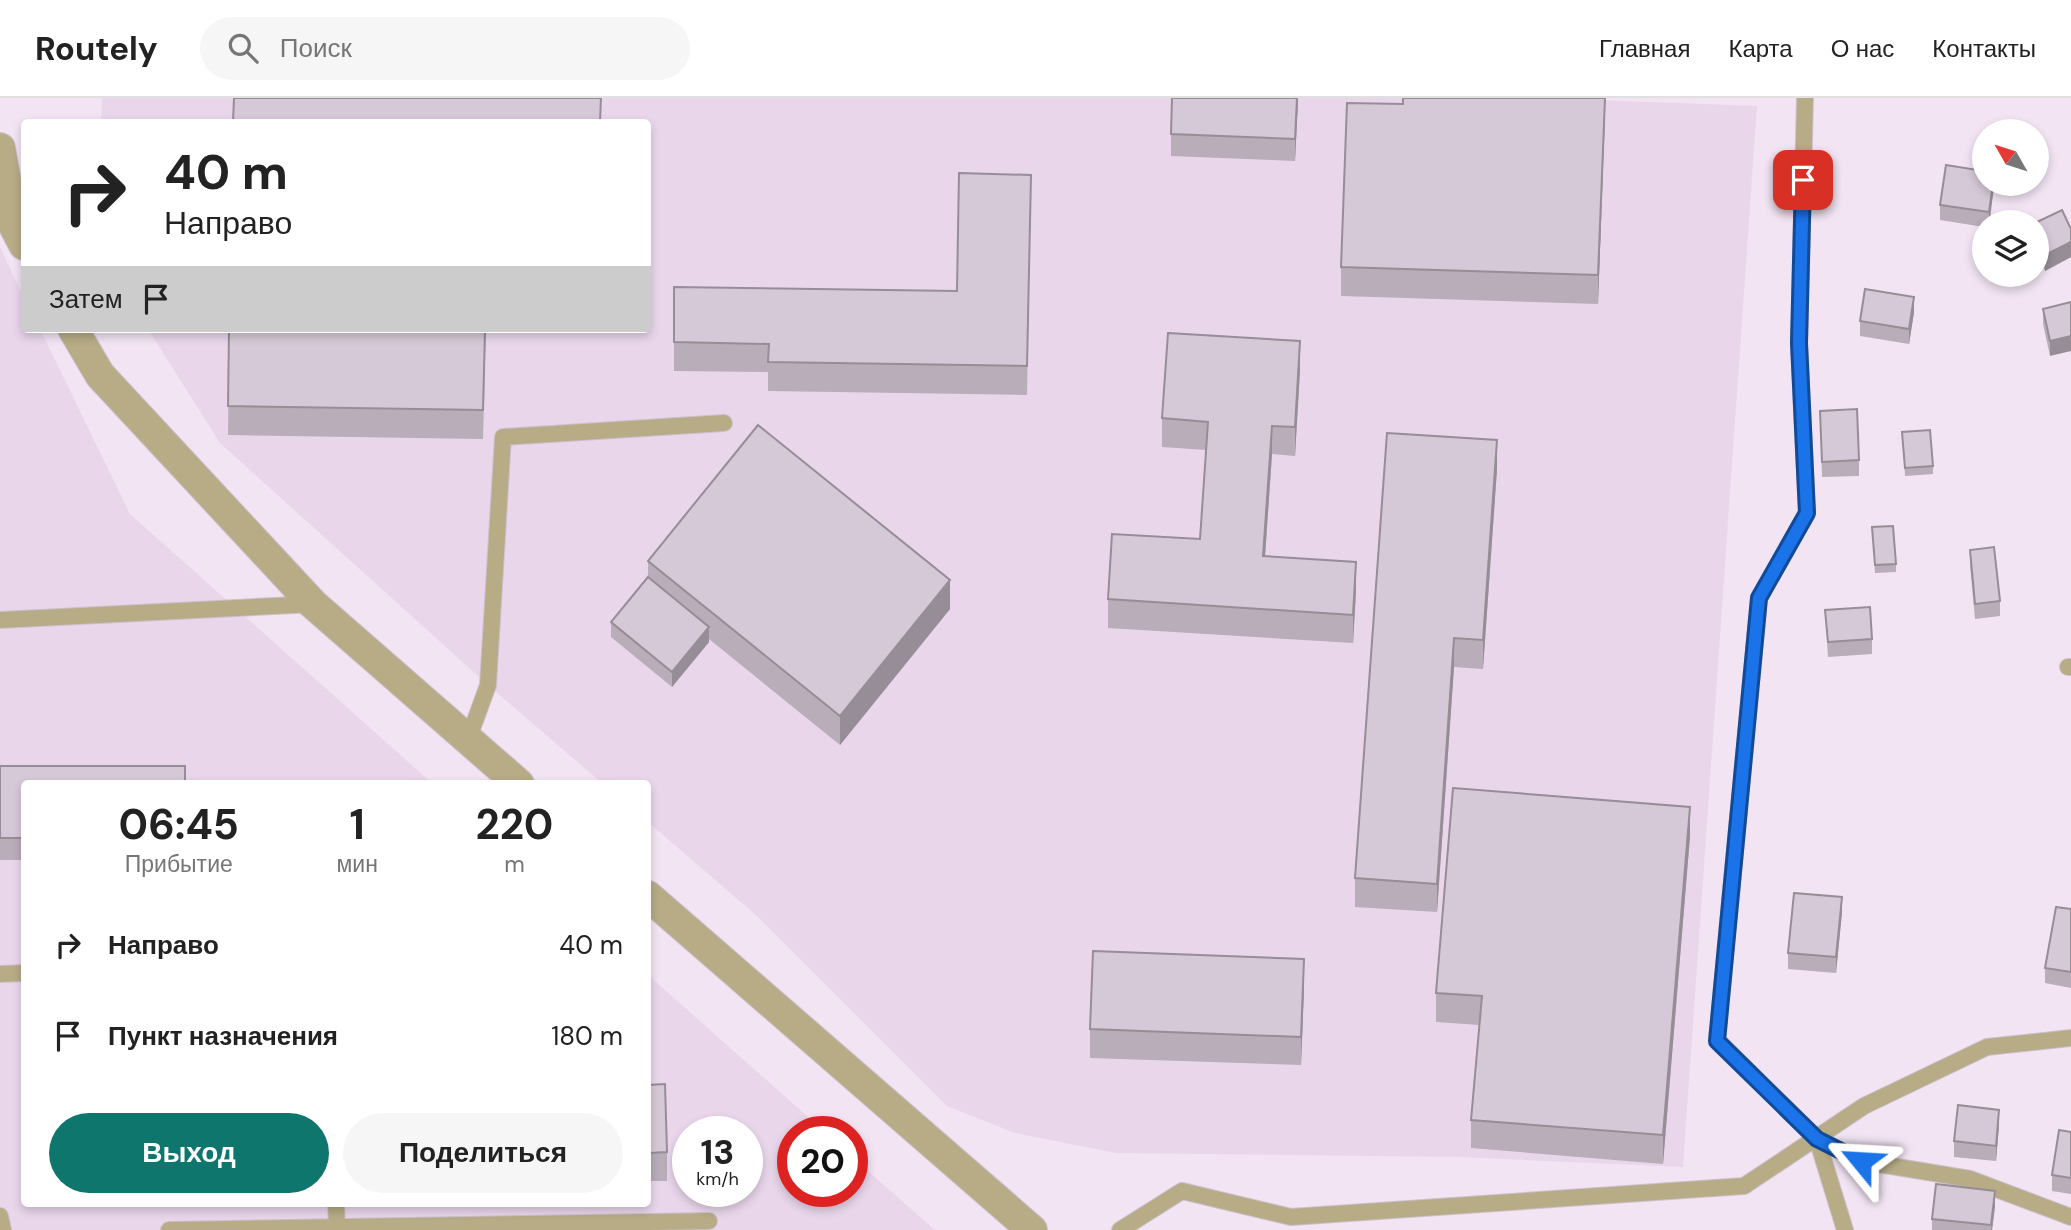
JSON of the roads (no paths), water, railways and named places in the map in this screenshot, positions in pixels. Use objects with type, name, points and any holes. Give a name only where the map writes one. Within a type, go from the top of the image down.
[{"type":"street","points":[[0,148],[13,226],[21,240]]},
{"type":"street","points":[[75,333],[100,376],[313,604],[514,780]]},
{"type":"street","points":[[651,898],[1032,1230]]},
{"type":"lane","points":[[1805,98],[1799,343],[1807,513],[1759,598],[1717,1041],[1817,1139],[1861,1161],[1970,1179],[2071,1217]]},
{"type":"lane","points":[[468,740],[488,685],[503,437],[724,424]]},
{"type":"lane","points":[[0,620],[313,604]]},
{"type":"lane","points":[[0,974],[21,973]]},
{"type":"lane","points":[[1120,1230],[1182,1191],[1295,1223],[1744,1186],[1864,1106],[1987,1047],[2071,1038]]},
{"type":"lane","points":[[1817,1139],[1845,1230]]},
{"type":"lane","points":[[336,1207],[337,1227]]},
{"type":"lane","points":[[0,1216],[3,1230]]},
{"type":"lane","points":[[169,1230],[709,1221]]}]
